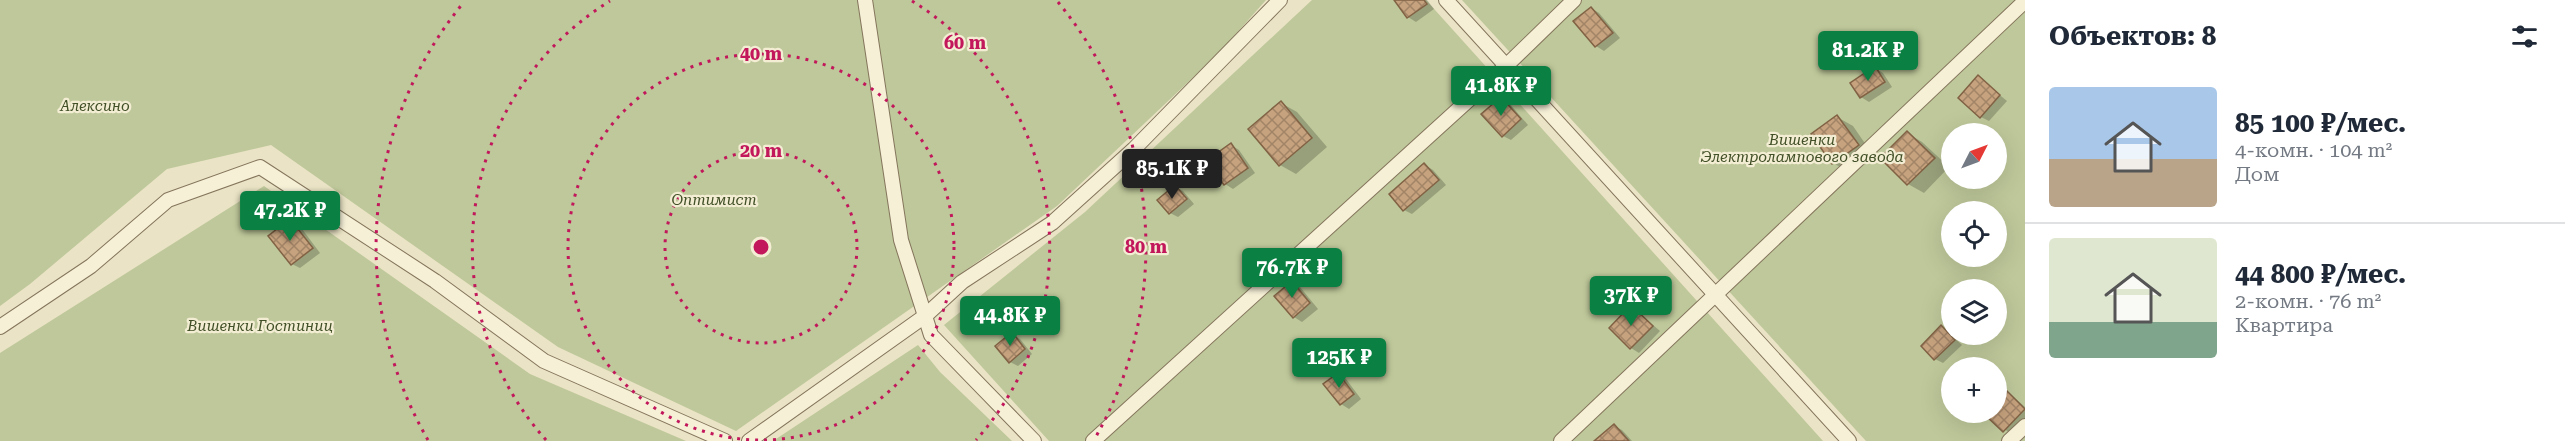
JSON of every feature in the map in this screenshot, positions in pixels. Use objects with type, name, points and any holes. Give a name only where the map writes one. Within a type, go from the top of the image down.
[{"type":"lane","points":[[865,0],[902,240],[931,335],[1034,441]]},
{"type":"lane","points":[[749,441],[925,316],[962,282],[1052,223],[1134,149],[1280,0]]},
{"type":"lane","points":[[1446,0],[1849,441]]},
{"type":"lane","points":[[1093,441],[1506,66],[1574,0]]},
{"type":"lane","points":[[1561,441],[2025,1]]},
{"type":"lane","points":[[0,327],[91,266],[168,200],[260,167],[435,281],[544,361],[725,441]]},
{"type":"lane","points":[[2009,441],[2025,426]]},
{"type":"green space","name":"Оптимист","points":[[0,0],[1266,0],[1219,53],[1057,206],[736,431],[558,347],[271,145],[167,169],[30,284],[0,306]]},
{"type":"green space","points":[[1312,0],[1426,0],[1823,441],[1049,441],[944,325],[1085,212]]},
{"type":"green space","name":"Вишенки Электролампового завода","points":[[1462,0],[2025,0],[2025,441],[1866,441]]},
{"type":"green space","name":"Вишенки Гостиниц","points":[[264,186],[530,374],[686,441],[0,441],[0,353]]},
{"type":"green space","points":[[918,345],[940,372],[1012,441],[773,441]]},
{"type":"building","points":[[1394,0],[1424,0],[1427,4],[1407,18]]},
{"type":"building","points":[[1591,7],[1613,33],[1595,47],[1573,21]]},
{"type":"building","points":[[1875,66],[1885,82],[1860,98],[1850,83]]},
{"type":"building","points":[[1978,75],[2000,95],[1980,118],[1958,98]]},
{"type":"building","points":[[1501,97],[1521,119],[1502,137],[1481,114]]},
{"type":"building","points":[[1281,101],[1312,138],[1279,166],[1248,129]]},
{"type":"building","points":[[1837,115],[1859,145],[1832,164],[1811,134]]},
{"type":"building","points":[[1907,131],[1935,158],[1907,185],[1880,158]]},
{"type":"building","points":[[1231,143],[1248,168],[1224,185],[1206,161]]},
{"type":"building","points":[[1424,163],[1439,180],[1403,211],[1389,194]]},
{"type":"building","points":[[1175,185],[1187,199],[1169,214],[1157,200]]},
{"type":"building","points":[[290,219],[313,248],[291,265],[268,236]]},
{"type":"building","points":[[1292,281],[1310,303],[1293,318],[1274,296]]},
{"type":"building","points":[[1631,305],[1653,326],[1630,349],[1609,328]]},
{"type":"building","points":[[1941,325],[1941,345],[1950,345],[1934,360],[1921,346]]},
{"type":"building","points":[[1012,332],[1025,349],[1009,363],[995,346]]},
{"type":"building","points":[[1338,373],[1354,394],[1340,405],[1323,384]]},
{"type":"building","points":[[2007,391],[2025,409],[2003,432],[1994,423],[2007,423]]},
{"type":"building","points":[[1614,424],[1629,441],[1594,441]]},
{"type":"park label","name":"Алексино","points":[[95,106]]}]
